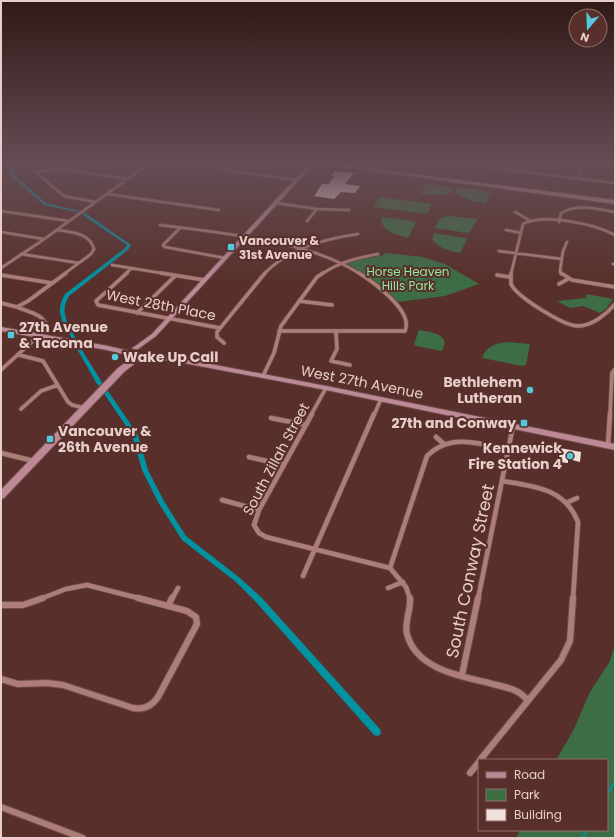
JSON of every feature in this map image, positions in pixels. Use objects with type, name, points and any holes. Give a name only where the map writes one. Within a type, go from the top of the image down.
[{"type":"street","points":[[1,268],[92,204]]},
{"type":"street","points":[[178,204],[219,210]]},
{"type":"street","points":[[121,370],[132,351],[154,335],[275,204]]},
{"type":"street","points":[[285,204],[349,210]]},
{"type":"street","points":[[307,221],[317,208]]},
{"type":"street","points":[[559,222],[561,213],[569,208],[586,208],[615,212]]},
{"type":"street","points":[[1,211],[69,221]]},
{"type":"street","points":[[515,212],[529,220]]},
{"type":"street","points":[[614,234],[599,228],[538,219],[524,222],[510,277],[512,287],[525,299],[576,326],[584,325],[601,317],[615,305]]},
{"type":"street","points":[[160,225],[244,238],[301,249],[340,263],[371,281],[392,299],[404,317],[407,326],[405,331],[279,331]]},
{"type":"street","points":[[180,228],[165,242],[164,246],[170,249],[225,258]]},
{"type":"street","points":[[17,307],[93,252],[94,244],[81,235],[57,230]]},
{"type":"street","points":[[506,230],[521,233]]},
{"type":"street","points":[[1,232],[44,239]]},
{"type":"street","points":[[1,236],[6,233]]},
{"type":"street","points":[[224,343],[217,336],[217,332],[265,272],[280,260],[301,249],[323,241],[358,234]]},
{"type":"street","points":[[568,242],[563,249],[560,273],[568,279],[615,287]]},
{"type":"street","points":[[499,251],[562,259]]},
{"type":"street","points":[[21,254],[79,263]]},
{"type":"street","points":[[263,376],[274,353],[279,331],[317,277],[327,269],[340,263],[360,257],[378,254]]},
{"type":"street","points":[[112,265],[204,280]]},
{"type":"street","name":"West 28th Place","points":[[132,268],[98,298],[97,303],[104,307],[220,328]]},
{"type":"street","points":[[1,275],[52,283]]},
{"type":"street","points":[[497,275],[510,277]]},
{"type":"street","points":[[138,313],[175,276]]},
{"type":"street","points":[[559,284],[568,279]]},
{"type":"street","points":[[299,301],[332,305]]},
{"type":"street","points":[[1,303],[17,307],[45,320],[47,324],[47,328],[40,336],[1,370]]},
{"type":"street","name":"West 27th Avenue","points":[[1,329],[132,351],[326,388],[611,446]]},
{"type":"street","points":[[336,332],[337,349],[331,361],[350,365]]},
{"type":"street","points":[[1,496],[121,370],[143,353],[154,338],[154,335]]},
{"type":"street","points":[[19,355],[44,361],[68,402],[72,405],[85,408]]},
{"type":"street","points":[[611,446],[613,392],[612,373],[615,369]]},
{"type":"street","points":[[21,409],[41,391],[58,385]]},
{"type":"street","name":"South Zillah Street","points":[[316,549],[266,537],[260,533],[254,525],[259,510],[326,388]]},
{"type":"street","points":[[303,576],[381,399]]},
{"type":"street","points":[[271,418],[306,425]]},
{"type":"street","name":"South Conway Street","points":[[462,675],[513,426]]},
{"type":"street","points":[[436,437],[444,444]]},
{"type":"street","points":[[390,568],[431,451],[444,444],[460,441],[508,450]]},
{"type":"street","points":[[1,453],[34,461]]},
{"type":"street","points":[[249,457],[284,465]]},
{"type":"street","points":[[482,759],[561,660],[570,641],[578,522],[574,510],[556,495],[544,490],[502,480]]},
{"type":"street","points":[[566,503],[577,498]]},
{"type":"street","points":[[222,500],[259,510]]},
{"type":"street","points":[[316,549],[390,568],[404,582],[411,600],[407,635],[415,650],[439,669],[508,688],[518,692],[528,700]]},
{"type":"street","points":[[388,588],[404,582]]},
{"type":"street","points":[[1,605],[15,606],[24,604],[71,587],[87,585],[187,611],[196,617],[197,624],[196,629],[156,702],[144,708],[132,708],[59,684],[18,684],[1,679]]},
{"type":"street","points":[[168,606],[178,588]]},
{"type":"street","points":[[470,773],[478,763]]},
{"type":"street","points":[[1,808],[83,838]]},
{"type":"green space","points":[[375,204],[432,204],[427,214],[373,207]]},
{"type":"green space","points":[[449,216],[478,219],[468,233],[435,228],[440,218]]},
{"type":"green space","points":[[382,217],[414,221],[416,223],[408,238],[386,229],[382,222]]},
{"type":"green space","points":[[434,233],[467,239],[460,253],[448,250],[438,245],[432,239]]},
{"type":"green space","name":"Horse Heaven Hills Park","points":[[386,253],[423,257],[445,264],[479,284],[445,296],[398,302],[382,286],[348,264],[352,261],[383,255]]},
{"type":"green space","points":[[586,294],[613,299],[606,309],[600,313],[583,306],[570,308],[557,301],[586,298]]},
{"type":"green space","points":[[419,330],[434,333],[441,337],[445,343],[442,351],[416,346],[414,344]]},
{"type":"green space","points":[[508,342],[530,344],[526,365],[522,366],[482,358],[486,351],[492,346],[499,343]]},
{"type":"green space","points":[[615,645],[615,838],[516,838],[520,831],[608,831],[608,759],[557,759],[573,731],[590,692],[610,661]]},
{"type":"building","name":"Kennewick Fire Station 4","points":[[560,448],[581,452],[580,462],[568,459],[568,463],[559,462]]},
{"type":"waterway","points":[[46,204],[78,211]]},
{"type":"waterway","points":[[74,339],[65,323],[62,312],[62,307],[67,295],[127,249],[129,245],[84,214]]},
{"type":"waterway","points":[[78,347],[100,384]]},
{"type":"waterway","points":[[106,392],[135,435],[145,470],[161,502],[184,538],[238,580],[258,599],[377,732]]},
{"type":"waterway","points":[[608,793],[615,781]]},
{"type":"waterway","points":[[583,838],[586,831]]},
{"type":"place","name":"Vancouver & 31st Avenue","points":[[231,247]]},
{"type":"place","name":"27th Avenue & Tacoma","points":[[11,335]]},
{"type":"place","name":"Wake Up Call","points":[[115,357]]},
{"type":"place","name":"Bethlehem Lutheran","points":[[530,390]]},
{"type":"place","name":"27th and Conway","points":[[524,423]]},
{"type":"place","name":"Vancouver & 26th Avenue","points":[[50,439]]},
{"type":"place","name":"Kennewick Fire Station 4","points":[[570,456]]}]
